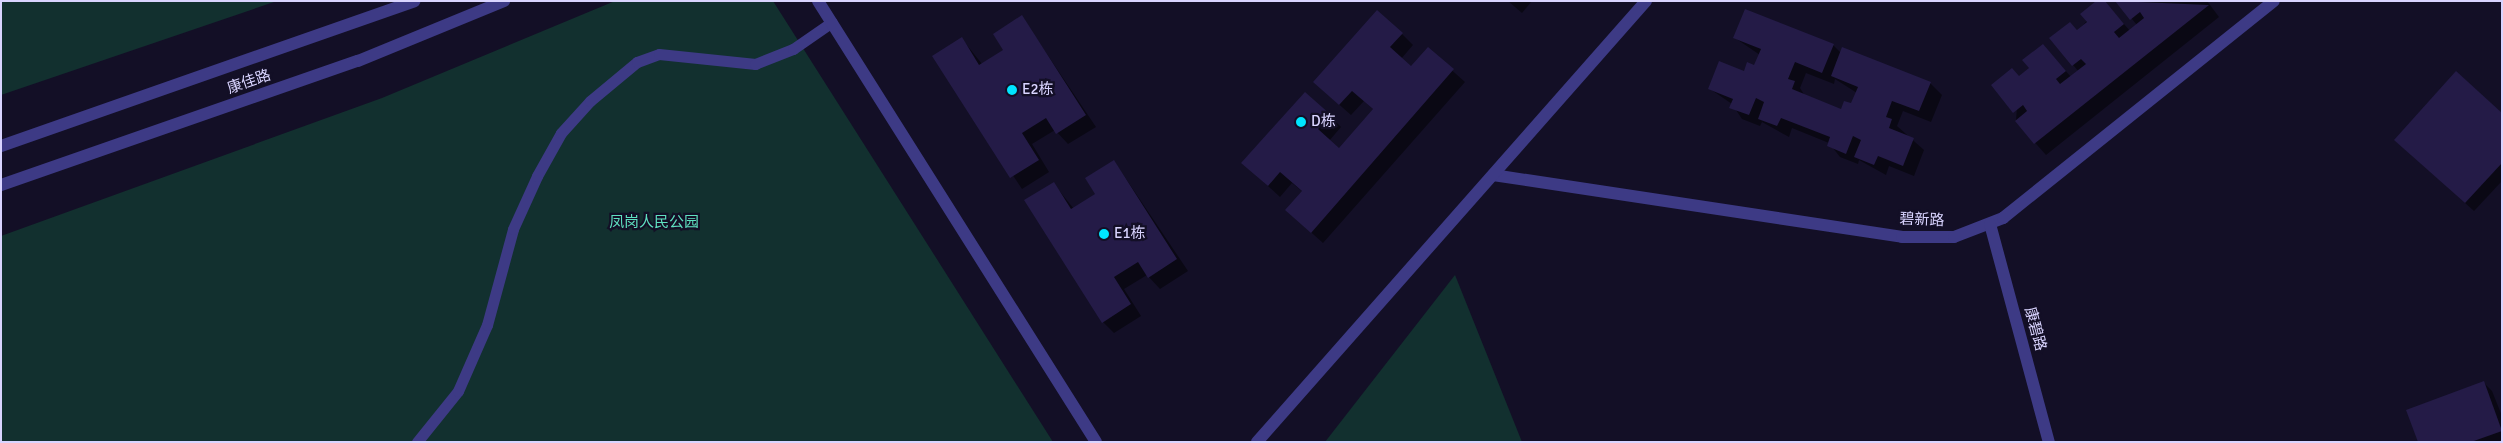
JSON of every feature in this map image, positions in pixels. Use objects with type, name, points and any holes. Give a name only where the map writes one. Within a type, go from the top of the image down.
[{"type":"street","name":"康佳路","points":[[1,146],[414,1]]},
{"type":"street","name":"康佳路","points":[[1,185],[358,61],[504,1]]},
{"type":"street","points":[[818,1],[1096,442]]},
{"type":"street","points":[[1258,442],[1646,1]]},
{"type":"street","name":"碧新路","points":[[1493,175],[1910,238],[1954,237],[1990,224],[2274,1]]},
{"type":"street","name":"康碧路","points":[[1990,224],[2049,442]]},
{"type":"lane","points":[[417,442],[458,392],[487,326],[513,229],[537,176],[561,133],[590,101],[637,62],[659,54],[755,64],[793,49],[832,22]]},
{"type":"green space","points":[[1,1],[277,1],[1,95]]},
{"type":"green space","name":"凤岗人民公园","points":[[615,1],[773,1],[1053,442],[1,442],[1,236],[382,98]]},
{"type":"green space","points":[[1455,275],[1522,442],[1325,442]]},
{"type":"building","points":[[2096,1],[2105,1],[2124,24],[2114,32],[2119,38],[2144,18],[2140,12],[2130,20],[2115,1],[2209,5],[2034,144],[2015,121],[2027,111],[2023,105],[2013,113],[1991,85],[2012,68],[2019,76],[2029,68],[2022,60],[2043,44],[2066,71],[2056,79],[2060,84],[2086,64],[2081,59],[2072,66],[2049,38],[2070,22],[2077,30],[2087,22],[2080,14]]},
{"type":"building","points":[[1745,9],[1834,44],[1822,73],[1795,62],[1788,79],[1795,81],[1792,89],[1841,109],[1844,101],[1851,103],[1858,87],[1831,76],[1842,47],[1931,82],[1919,111],[1892,101],[1886,117],[1892,119],[1889,128],[1914,138],[1903,166],[1878,156],[1874,165],[1854,157],[1861,140],[1853,136],[1846,154],[1827,146],[1830,137],[1781,118],[1777,126],[1758,119],[1764,102],[1756,98],[1749,115],[1729,108],[1733,99],[1708,89],[1719,61],[1744,71],[1747,62],[1754,65],[1761,49],[1733,38]]},
{"type":"building","name":"D栋","points":[[1377,10],[1403,33],[1390,47],[1411,66],[1428,47],[1454,69],[1311,233],[1285,210],[1302,191],[1280,172],[1268,186],[1241,163],[1305,92],[1331,115],[1318,129],[1339,148],[1373,109],[1352,91],[1339,105],[1313,82]]},
{"type":"building","name":"E2栋","points":[[1022,15],[1086,115],[1056,134],[1046,118],[1022,133],[1039,160],[1010,178],[932,56],[962,37],[979,65],[1003,50],[993,34]]},
{"type":"building","points":[[2456,71],[2502,113],[2502,163],[2465,203],[2394,140]]},
{"type":"building","name":"E1栋","points":[[1114,160],[1177,259],[1148,278],[1138,262],[1114,277],[1131,304],[1102,323],[1024,200],[1054,182],[1071,209],[1095,194],[1085,178]]},
{"type":"building","points":[[2484,381],[2502,431],[2471,442],[2418,442],[2406,410]]},
{"type":"place","name":"E2栋","points":[[1012,90]]},
{"type":"place","name":"D栋","points":[[1301,122]]},
{"type":"place","name":"E1栋","points":[[1104,234]]}]
